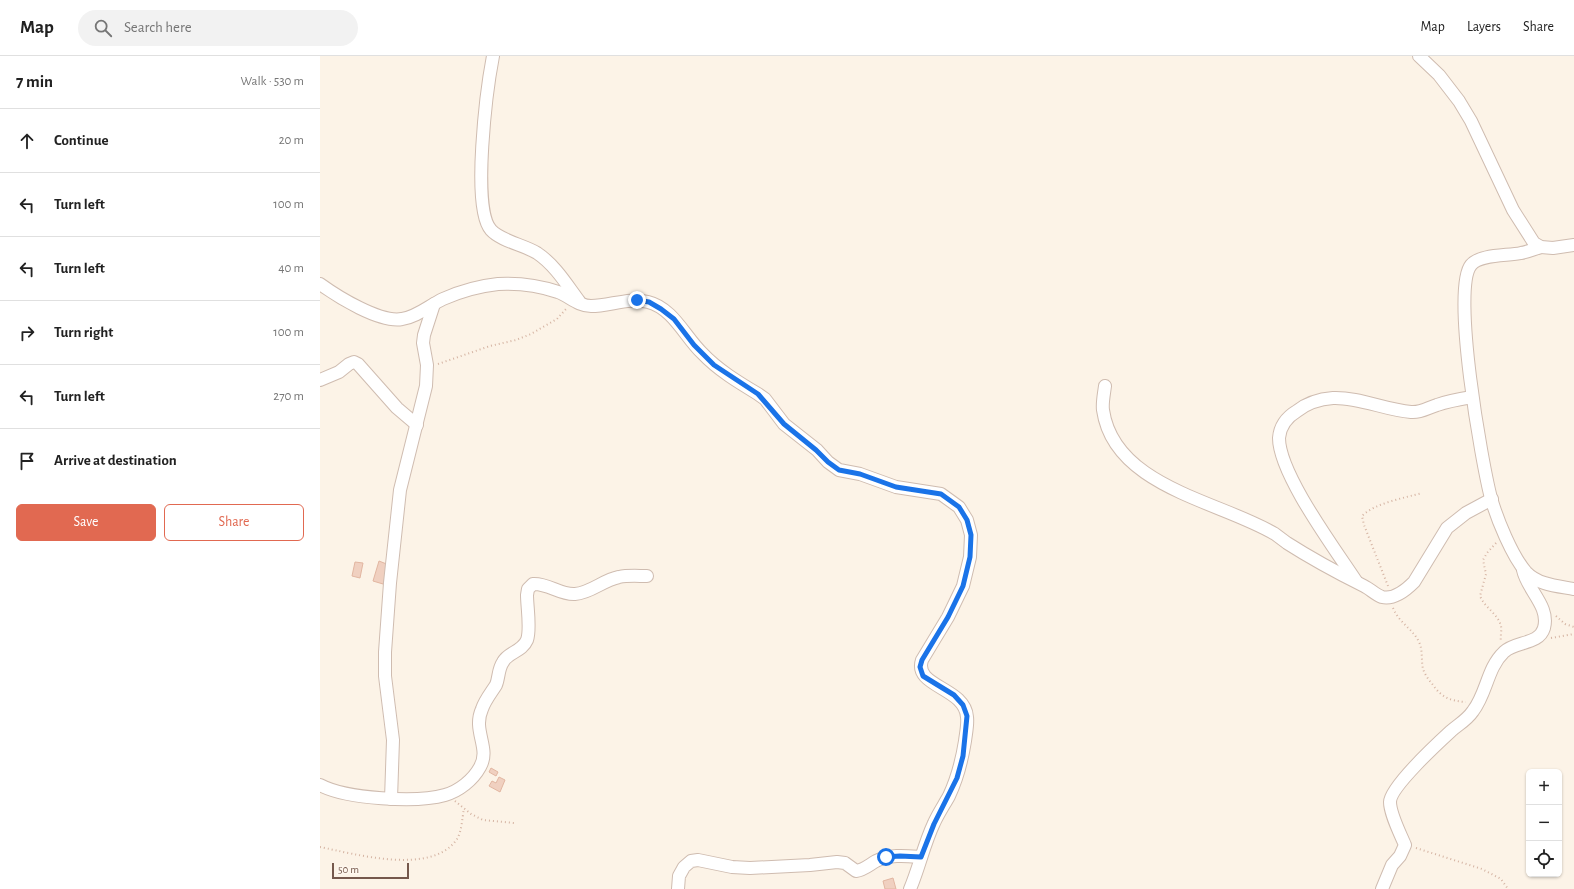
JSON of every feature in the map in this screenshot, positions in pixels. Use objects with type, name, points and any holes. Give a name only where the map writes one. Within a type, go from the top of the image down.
[{"type":"street","points":[[493,56],[485,108],[481,183],[482,206],[487,224],[498,236],[536,253],[548,262],[582,305]]},
{"type":"street","points":[[1419,56],[1439,75],[1459,102],[1471,121],[1513,210],[1534,243],[1541,248]]},
{"type":"street","points":[[1382,889],[1389,870],[1400,856],[1405,845],[1390,802],[1392,794],[1400,783],[1428,753],[1454,729],[1467,720],[1479,702],[1495,663],[1507,649],[1536,638],[1542,633],[1544,627],[1543,608],[1525,578],[1522,567],[1505,533],[1492,499],[1477,429],[1472,396],[1466,326],[1465,298],[1467,272],[1472,264],[1484,258],[1520,253],[1541,248],[1574,245]]},
{"type":"street","points":[[320,284],[350,303],[367,311],[396,320],[404,319],[416,314],[459,292],[500,284],[529,285],[558,292],[582,305],[592,306],[637,300],[649,302],[674,319],[694,345],[706,357],[737,381],[758,394],[784,424],[839,470],[860,474],[896,487],[941,494],[959,507],[967,520],[971,535],[970,557],[963,586],[948,617],[922,660],[920,667],[923,676],[954,695],[963,705],[967,716],[966,733],[963,756],[957,778],[934,824],[910,889]]},
{"type":"street","points":[[391,799],[393,740],[385,676],[385,652],[391,569],[400,490],[426,386],[427,366],[423,343],[424,335],[434,304]]},
{"type":"street","points":[[320,380],[339,372],[354,362],[358,364],[397,408],[417,425]]},
{"type":"street","points":[[1105,386],[1103,408],[1106,423],[1112,438],[1125,455],[1145,473],[1173,489],[1275,534],[1294,547],[1356,582],[1366,586],[1382,597],[1400,594],[1414,582],[1453,522],[1492,499]]},
{"type":"street","points":[[1356,582],[1305,503],[1290,475],[1282,454],[1279,437],[1283,424],[1291,415],[1302,407],[1318,400],[1346,398],[1412,413],[1420,412],[1434,406],[1472,396]]},
{"type":"street","points":[[1522,567],[1534,579],[1574,589]]},
{"type":"street","points":[[320,785],[339,792],[391,799],[417,800],[446,795],[460,789],[480,768],[484,752],[478,727],[481,710],[496,686],[502,663],[507,656],[521,648],[526,641],[528,634],[528,589],[533,584],[540,584],[561,592],[582,594],[618,577],[647,576]]},
{"type":"street","points":[[678,889],[679,876],[684,867],[691,861],[698,860],[732,867],[750,868],[837,862],[845,863],[856,871],[861,870],[886,857],[921,857]]},
{"type":"path","points":[[427,366],[446,362],[490,346],[516,340],[531,334],[557,319],[571,299]]},
{"type":"path","points":[[1422,493],[1384,504],[1370,510],[1362,516],[1364,525],[1391,596],[1392,607],[1399,620],[1419,642],[1422,651],[1424,670],[1428,680],[1446,699],[1454,702],[1479,702]]},
{"type":"path","points":[[1505,533],[1484,556],[1483,560],[1486,574],[1480,596],[1487,608],[1499,621],[1501,626],[1501,644],[1507,649]]},
{"type":"path","points":[[1536,638],[1560,637],[1574,634]]},
{"type":"path","points":[[446,795],[464,809],[483,820],[514,823]]},
{"type":"path","points":[[320,847],[348,854],[389,860],[409,860],[432,856],[444,851],[452,845],[458,837],[464,809]]},
{"type":"path","points":[[1405,845],[1482,869],[1501,879],[1508,889]]},
{"type":"building","points":[[379,561],[389,565],[383,584],[373,581]]},
{"type":"building","points":[[355,562],[363,563],[360,578],[352,576]]},
{"type":"building","points":[[491,768],[498,772],[496,776],[489,772]]},
{"type":"building","points":[[499,777],[505,780],[500,792],[489,786],[492,781],[496,783]]},
{"type":"building","points":[[893,878],[896,889],[885,889],[883,881]]},
{"type":"route","points":[[637,300],[649,302],[674,319],[694,345],[714,365],[765,399],[777,417],[784,424],[839,470],[860,474],[896,487],[941,494],[959,507],[967,520],[971,535],[970,557],[963,586],[948,617],[922,660],[920,667],[923,676],[954,695],[963,705],[967,716],[963,756],[957,778],[949,797],[934,824],[921,857],[886,857]]}]
